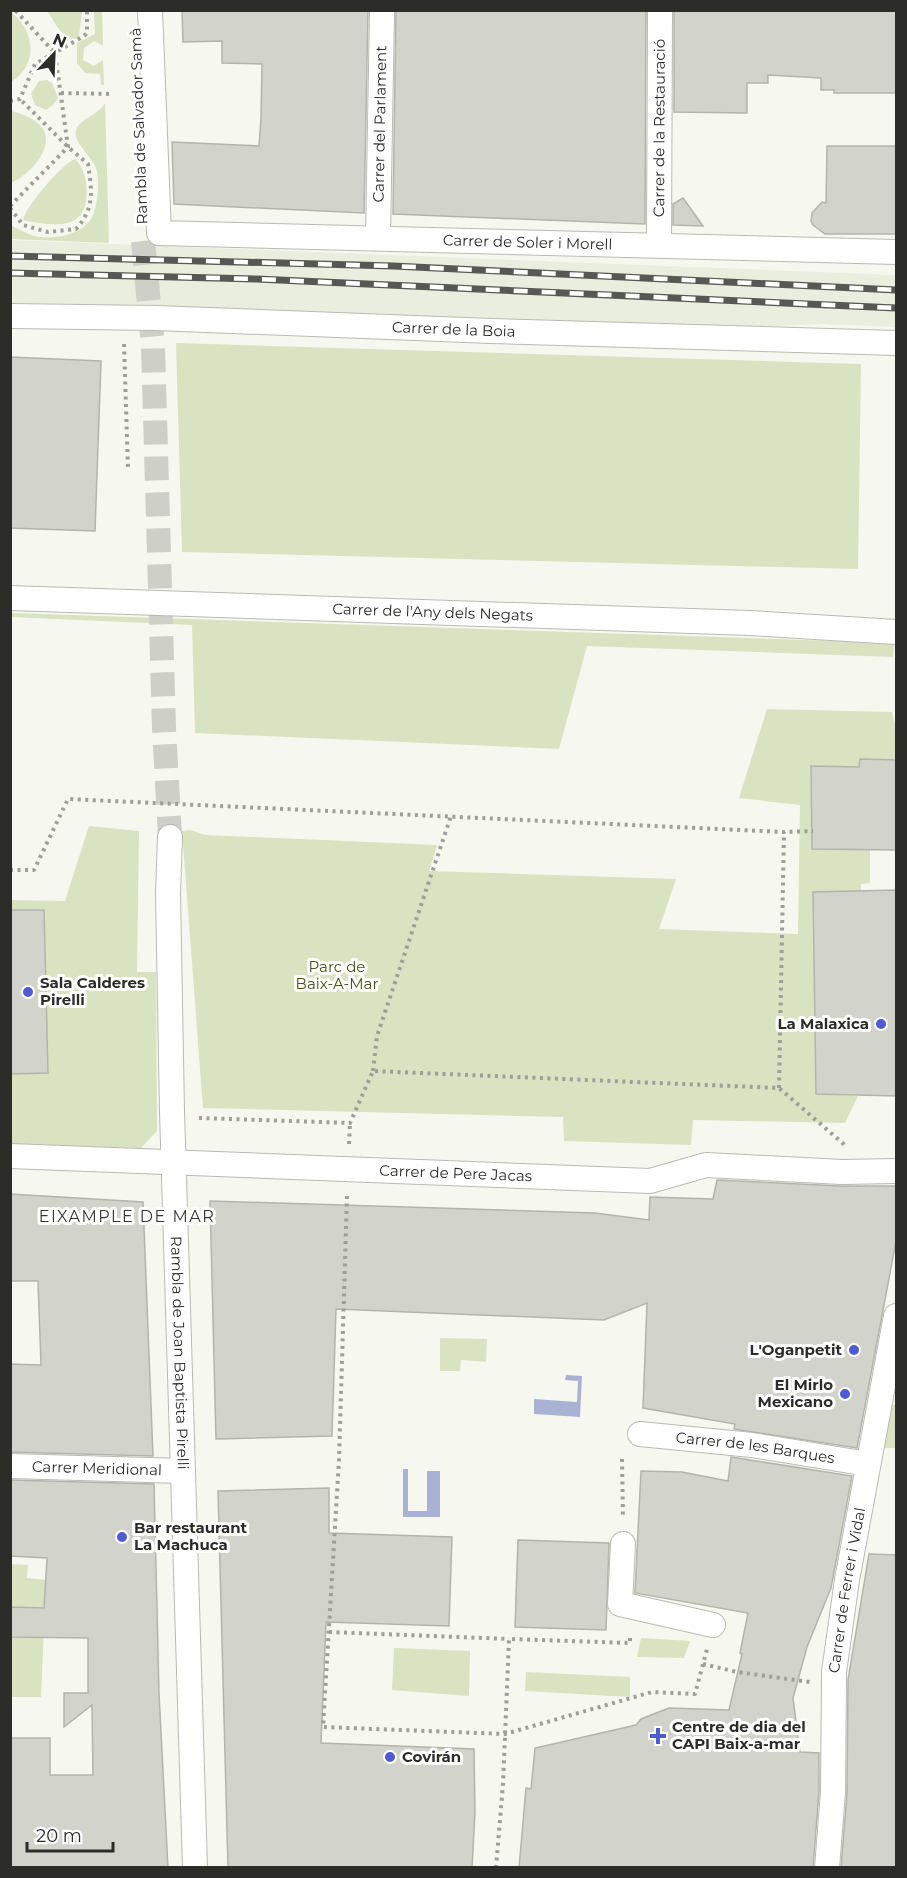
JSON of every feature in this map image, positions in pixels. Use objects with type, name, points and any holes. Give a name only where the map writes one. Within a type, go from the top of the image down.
[{"type":"street","name":"Rambla de Salvador Samà","points":[[136,10],[151,237]]},
{"type":"street","name":"Rambla de Salvador Samà","points":[[150,10],[151,237]]},
{"type":"street","name":"Carrer del Parlament","points":[[378,238],[382,10]]},
{"type":"street","name":"Carrer de la Restauració","points":[[660,10],[660,245]]},
{"type":"street","name":"Carrer de Soler i Morell","points":[[151,237],[378,238],[897,252]]},
{"type":"street","name":"Carrer de la Boia","points":[[10,316],[167,318],[491,331],[897,343]]},
{"type":"street","name":"Carrer de l'Any dels Negats","points":[[10,598],[703,622],[897,632]]},
{"type":"street","name":"Rambla de Joan Baptista Pirelli","points":[[170,837],[168,894],[195,1868]]},
{"type":"street","name":"Carrer de Pere Jacas","points":[[10,1156],[650,1181],[706,1165],[842,1172],[897,1171]]},
{"type":"street","name":"Carrer de Ferrer i Vidal","points":[[827,1868],[833,1792],[834,1672],[847,1580],[897,1316]]},
{"type":"street","name":"Carrer de les Barques","points":[[640,1434],[752,1445],[868,1464]]},
{"type":"street","name":"Carrer Meridional","points":[[10,1466],[183,1471]]},
{"type":"street","points":[[623,1544],[620,1604],[713,1625]]},
{"type":"path","points":[[15,10],[56,54],[68,147]]},
{"type":"path","points":[[20,99],[35,64],[56,54],[87,33],[87,10]]},
{"type":"path","points":[[61,93],[113,94]]},
{"type":"path","points":[[10,101],[20,99]]},
{"type":"path","points":[[20,99],[88,164],[92,193],[86,218],[76,229],[48,232],[23,225],[10,207],[68,147]]},
{"type":"path","points":[[124,344],[128,469]]},
{"type":"path","points":[[10,870],[34,870],[68,799],[784,832],[813,831]]},
{"type":"path","points":[[348,1153],[350,1124],[373,1071],[377,1036],[451,816]]},
{"type":"path","points":[[779,1088],[784,832]]},
{"type":"path","points":[[373,1071],[779,1088],[852,1150]]},
{"type":"path","points":[[198,1110],[199,1119],[350,1124]]},
{"type":"path","points":[[347,1205],[339,1460],[323,1727],[505,1734],[652,1692],[695,1694],[713,1625]]},
{"type":"path","points":[[622,1458],[623,1544]]},
{"type":"path","points":[[329,1632],[630,1643],[630,1606]]},
{"type":"path","points":[[496,1868],[509,1639]]},
{"type":"path","points":[[703,1664],[737,1672],[834,1686]]},
{"type":"shaded area","points":[[11,240],[896,275],[896,327],[823,324],[638,332],[230,310],[11,303]]},
{"type":"green space","points":[[47,11],[82,11],[77,39],[62,33]]},
{"type":"green space","points":[[94,11],[102,11],[103,46],[94,41],[84,48],[83,60],[94,66],[103,60],[104,85],[101,85],[100,74],[85,73],[77,63],[77,43],[95,34]]},
{"type":"green space","points":[[11,12],[25,28],[29,38],[30,57],[20,75],[11,82]]},
{"type":"green space","points":[[47,80],[52,83],[58,98],[46,110],[35,105],[31,94],[39,81]]},
{"type":"green space","points":[[105,103],[109,243],[11,239],[11,225],[36,236],[56,237],[80,230],[91,219],[97,197],[97,171],[81,146],[76,131],[81,123]]},
{"type":"green space","points":[[11,111],[36,121],[45,133],[46,141],[36,163],[24,175],[11,183]]},
{"type":"green space","points":[[75,159],[84,173],[87,193],[83,211],[78,218],[60,224],[23,220],[45,186]]},
{"type":"green space","points":[[176,343],[861,364],[858,569],[182,552]]},
{"type":"green space","points":[[11,613],[894,643],[893,657],[587,646],[559,749],[195,733],[192,625],[11,617]]},
{"type":"green space","name":"Parc de Baix-A-Mar","points":[[767,709],[892,712],[896,729],[896,760],[860,759],[859,768],[811,767],[813,831],[870,849],[870,883],[861,884],[861,891],[813,892],[816,1094],[858,1096],[845,1123],[693,1120],[691,1145],[564,1141],[563,1117],[203,1108],[182,831],[190,830],[206,835],[437,845],[429,871],[676,879],[659,929],[798,934],[800,805],[739,798]]},
{"type":"green space","points":[[89,826],[139,831],[137,972],[156,972],[157,1131],[141,1148],[11,1146],[11,900],[65,901]]},
{"type":"green space","points":[[440,1338],[487,1339],[486,1362],[461,1360],[460,1371],[440,1371]]},
{"type":"green space","points":[[888,1405],[896,1405],[896,1448],[881,1448]]},
{"type":"green space","points":[[10,1564],[28,1565],[27,1578],[46,1580],[41,1697],[11,1697]]},
{"type":"green space","points":[[641,1638],[690,1641],[684,1658],[637,1657]]},
{"type":"green space","points":[[394,1648],[470,1651],[469,1696],[392,1690]]},
{"type":"green space","points":[[526,1672],[630,1677],[630,1697],[525,1691]]},
{"type":"water","points":[[566,1375],[582,1376],[580,1417],[534,1414],[534,1399],[577,1402],[578,1381],[565,1380]]},
{"type":"water","points":[[403,1469],[408,1469],[408,1511],[427,1511],[427,1471],[440,1471],[440,1517],[403,1517]]},
{"type":"building","points":[[182,10],[368,10],[364,213],[174,204],[172,142],[259,146],[261,118],[262,64],[222,63],[222,41],[183,42]]},
{"type":"building","points":[[396,10],[646,10],[645,224],[393,214]]},
{"type":"building","points":[[674,10],[897,10],[897,93],[834,93],[834,90],[821,90],[821,78],[768,75],[768,83],[747,83],[747,113],[674,112]]},
{"type":"building","points":[[827,146],[897,146],[897,234],[825,234],[813,225],[812,213],[822,202],[826,203]]},
{"type":"building","points":[[683,198],[703,226],[673,225],[673,204]]},
{"type":"building","points":[[10,357],[101,361],[95,531],[10,528]]},
{"type":"building","points":[[860,759],[897,760],[897,850],[812,849],[811,766],[859,767]]},
{"type":"building","points":[[897,890],[897,1096],[816,1094],[813,892]]},
{"type":"building","name":"Sala Calderes Pirelli","points":[[10,910],[44,910],[48,1073],[10,1074]]},
{"type":"building","points":[[717,1180],[841,1186],[897,1186],[897,1236],[857,1448],[734,1429],[735,1424],[643,1408],[647,1303],[604,1320],[336,1309],[332,1436],[216,1439],[210,1201],[595,1213],[649,1220],[650,1197],[713,1199]]},
{"type":"building","points":[[10,1194],[143,1202],[153,1456],[10,1452],[10,1364],[41,1365],[38,1281],[10,1281]]},
{"type":"building","points":[[731,1457],[852,1476],[831,1588],[807,1647],[793,1698],[800,1752],[819,1753],[819,1791],[813,1868],[519,1868],[526,1788],[531,1789],[535,1748],[636,1725],[641,1719],[669,1708],[729,1710],[742,1654],[740,1653],[748,1613],[635,1593],[641,1471],[682,1472],[728,1481]]},
{"type":"building","points":[[10,1480],[154,1484],[159,1693],[168,1868],[10,1868],[10,1738],[50,1738],[50,1775],[93,1775],[92,1705],[64,1727],[64,1693],[88,1693],[88,1638],[10,1637],[10,1607],[44,1608],[47,1558],[10,1556]]},
{"type":"building","points":[[329,1488],[329,1533],[452,1537],[449,1626],[326,1622],[321,1743],[474,1749],[475,1812],[472,1868],[228,1868],[218,1491]]},
{"type":"building","points":[[518,1540],[609,1543],[606,1630],[515,1627]]},
{"type":"building","points":[[869,1554],[897,1555],[897,1868],[841,1868],[847,1793],[848,1680]]},
{"type":"tunnel","points":[[143,241],[153,346],[164,728],[170,837]]},
{"type":"railway","points":[[10,256],[393,266],[896,290]]},
{"type":"railway","points":[[10,273],[257,279],[896,308]]},
{"type":"place","name":"Sala Calderes Pirelli","points":[[28,992]]},
{"type":"place","name":"La Malaxica","points":[[881,1024]]},
{"type":"place","name":"L'Oganpetit","points":[[854,1350]]},
{"type":"place","name":"El Mirlo Mexicano","points":[[845,1394]]},
{"type":"place","name":"Bar restaurant La Machuca","points":[[122,1537]]},
{"type":"place","name":"Centre de dia del CAPI Baix-a-mar","points":[[658,1736]]},
{"type":"place","name":"Covirán","points":[[390,1757]]},
{"type":"district","name":"EIXAMPLE DE MAR","points":[[127,1216]]}]
